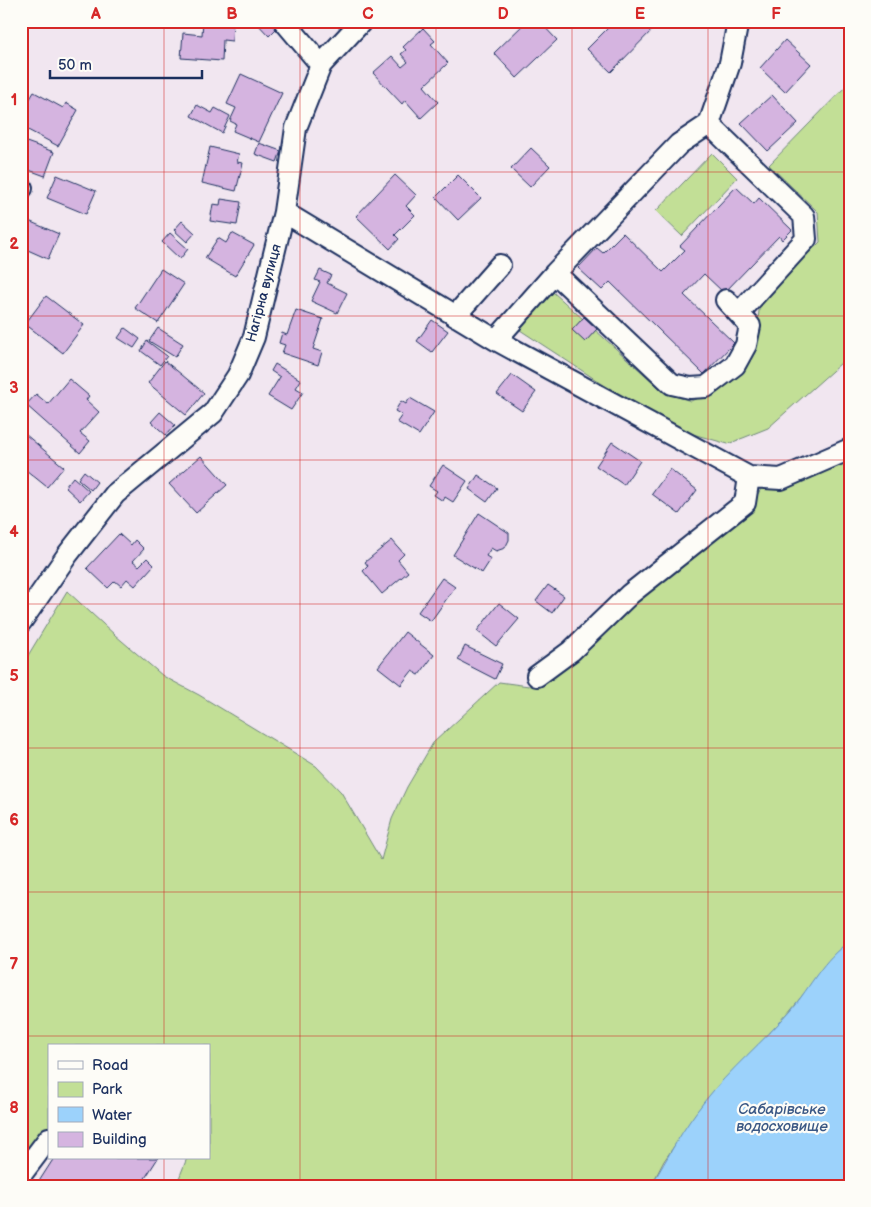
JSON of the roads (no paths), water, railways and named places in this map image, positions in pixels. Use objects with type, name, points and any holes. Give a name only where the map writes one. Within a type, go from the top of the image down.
[{"type":"street","points":[[284,21],[321,66]]},
{"type":"street","name":"Нагірна вулиця","points":[[21,622],[68,554],[115,494],[212,413],[238,375],[254,337],[284,212],[296,128],[321,66],[362,21]]},
{"type":"street","points":[[496,340],[555,273],[678,144],[709,124],[730,63],[738,21]]},
{"type":"street","points":[[555,273],[672,384],[690,388],[706,387],[735,365],[746,345],[750,326],[733,306],[806,239],[804,216],[709,124]]},
{"type":"street","points":[[284,212],[496,340],[749,477],[781,480],[850,449]]},
{"type":"street","points":[[455,316],[500,265]]},
{"type":"street","points":[[537,676],[571,651],[630,594],[745,503],[749,477]]},
{"type":"street","points":[[21,1175],[48,1139]]},
{"type":"water","name":"Сабарівське водосховище","points":[[850,941],[850,1186],[651,1186],[682,1132],[704,1102],[791,1010],[832,956]]}]
